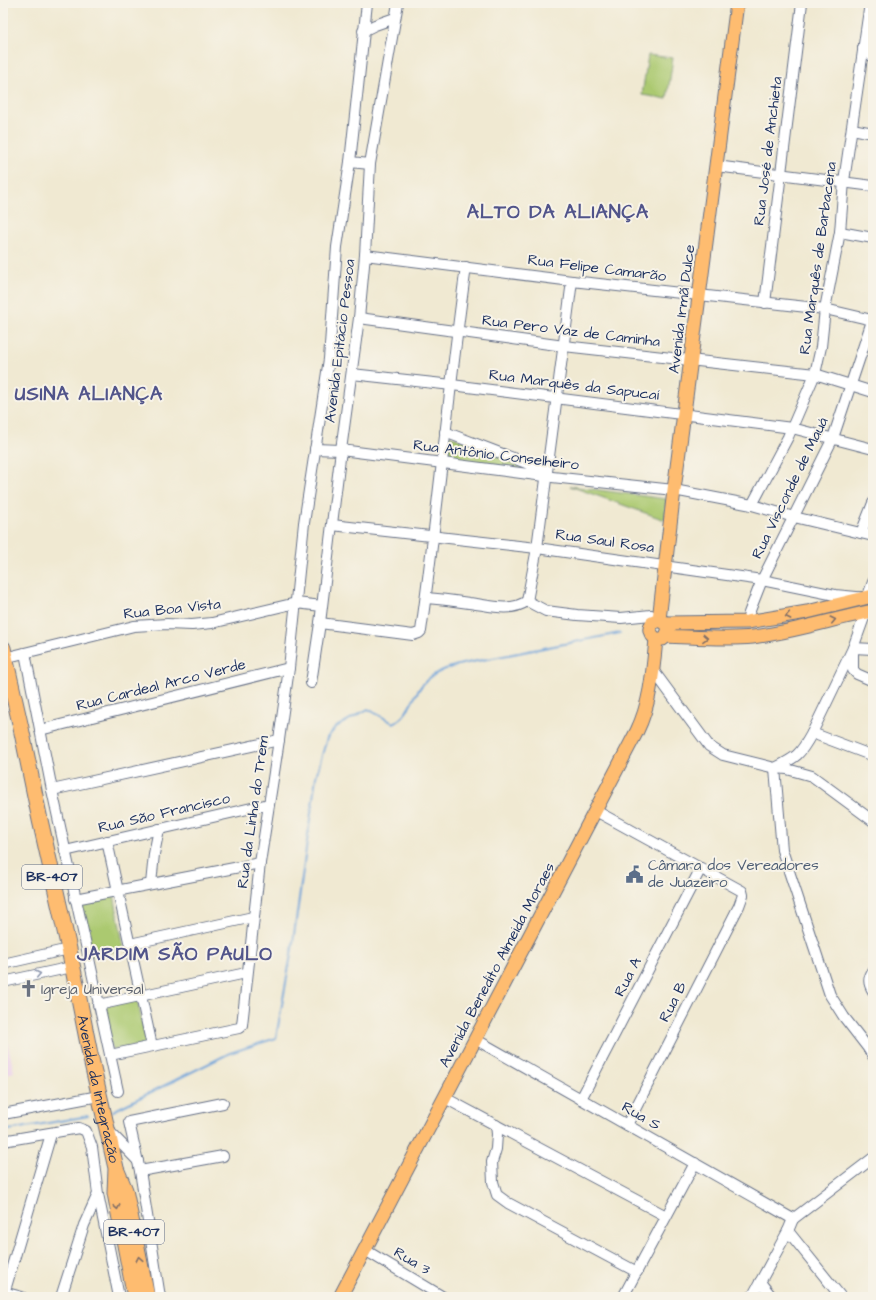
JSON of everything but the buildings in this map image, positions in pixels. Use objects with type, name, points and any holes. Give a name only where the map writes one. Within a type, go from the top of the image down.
[{"type":"highway","name":"Avenida da Integração","points":[[4,653],[21,728],[50,872],[69,949],[99,1096],[116,1168],[114,1193],[135,1297]]},
{"type":"highway","name":"BR-407","points":[[116,1168],[125,1190],[147,1297]]},
{"type":"main road","name":"Avenida Irmã Dulce","points":[[659,619],[674,490],[737,3]]},
{"type":"main road","points":[[870,597],[807,612],[747,622],[659,619],[652,622],[650,629],[652,636],[661,638],[726,639],[753,637],[787,631],[870,612]]},
{"type":"main road","points":[[659,619],[669,630],[661,638]]},
{"type":"main road","name":"Avenida Benedito Almeida Moraes","points":[[340,1297],[643,720],[650,691],[652,670],[661,638]]},
{"type":"street","name":"Rua da Linha do Trem","points":[[152,1046],[239,1028],[241,1026],[260,863],[289,668],[304,523],[330,344],[337,247],[350,162],[367,3]]},
{"type":"street","name":"Avenida Epitácio Pessoa","points":[[311,683],[359,318],[366,255],[370,164],[398,3]]},
{"type":"street","name":"Rua José de Anchieta","points":[[765,303],[802,3]]},
{"type":"street","name":"Rua Marquês de Barbacena","points":[[752,505],[792,428],[816,374],[821,347],[825,309],[840,232],[844,181],[863,48],[872,3]]},
{"type":"street","points":[[363,31],[395,18]]},
{"type":"street","points":[[863,48],[873,57]]},
{"type":"street","points":[[852,129],[873,133]]},
{"type":"street","points":[[350,162],[370,164]]},
{"type":"street","points":[[716,166],[844,181],[873,186]]},
{"type":"street","points":[[840,232],[873,238]]},
{"type":"street","name":"Rua Felipe Camarão","points":[[366,255],[572,281],[825,309],[873,319]]},
{"type":"street","points":[[320,623],[413,635],[421,631],[466,267]]},
{"type":"street","points":[[426,598],[471,603],[496,608],[521,605],[527,601],[537,548],[572,281]]},
{"type":"street","name":"Rua Pero Vaz de Caminha","points":[[359,318],[564,346],[816,374],[873,392]]},
{"type":"street","name":"Rua Visconde de Mauá","points":[[747,622],[749,612],[762,580],[833,438],[851,385],[869,344],[873,319]]},
{"type":"street","name":"Rua Marquês da Sapucaí","points":[[352,374],[452,385],[792,428],[873,449]]},
{"type":"street","name":"Rua Antônio Conselheiro","points":[[445,432],[547,474]]},
{"type":"street","name":"Rua Antônio Conselheiro","points":[[315,449],[341,450],[441,464],[547,474],[674,490],[752,505],[794,517],[873,536]]},
{"type":"street","points":[[861,533],[873,502]]},
{"type":"street","name":"Rua Saul Rosa","points":[[332,525],[537,548],[762,580],[835,595],[870,597]]},
{"type":"street","points":[[870,597],[873,582]]},
{"type":"street","points":[[527,601],[546,611],[577,615],[659,619]]},
{"type":"street","name":"Rua Boa Vista","points":[[4,653],[25,653],[134,626],[167,624],[192,625],[212,623],[296,603],[322,606]]},
{"type":"street","points":[[775,768],[795,758],[812,733],[870,612]]},
{"type":"street","points":[[853,648],[873,649]]},
{"type":"street","points":[[853,648],[854,672],[873,681]]},
{"type":"street","points":[[25,653],[75,899],[118,1091]]},
{"type":"street","name":"Rua Cardeal Arco Verde","points":[[40,730],[289,668]]},
{"type":"street","points":[[652,670],[709,746],[723,755],[775,768],[799,771],[812,776],[873,821]]},
{"type":"street","points":[[812,733],[873,756]]},
{"type":"street","points":[[52,790],[279,740]]},
{"type":"street","points":[[775,768],[782,850],[830,995],[844,1017],[873,1056]]},
{"type":"street","name":"Rua São Francisco","points":[[65,851],[269,804]]},
{"type":"street","points":[[596,811],[701,868]]},
{"type":"street","points":[[151,884],[154,854],[159,830]]},
{"type":"street","points":[[107,841],[152,1046],[110,1055]]},
{"type":"street","points":[[75,899],[260,863]]},
{"type":"street","name":"Rua B","points":[[627,1125],[739,906],[743,895],[742,891],[701,868]]},
{"type":"street","name":"Rua A","points":[[581,1099],[701,868]]},
{"type":"street","points":[[130,944],[253,917]]},
{"type":"street","points":[[3,964],[69,949]]},
{"type":"street","points":[[3,970],[3,981],[72,967]]},
{"type":"street","points":[[873,970],[868,980],[873,991]]},
{"type":"street","points":[[98,1005],[246,973]]},
{"type":"street","name":"Rua S","points":[[475,1039],[793,1220]]},
{"type":"street","points":[[3,1114],[99,1096]]},
{"type":"street","points":[[445,1098],[666,1216]]},
{"type":"street","points":[[160,1297],[140,1171],[129,1122],[223,1103]]},
{"type":"street","points":[[496,1125],[496,1149],[492,1162],[493,1182],[497,1195],[508,1203],[637,1272]]},
{"type":"street","points":[[3,1141],[79,1128],[86,1131],[92,1147],[98,1194],[119,1297]]},
{"type":"street","points":[[106,1128],[138,1161]]},
{"type":"street","points":[[22,1297],[4,1294],[51,1134]]},
{"type":"street","points":[[140,1171],[223,1156]]},
{"type":"street","points":[[752,1297],[788,1232],[793,1220],[873,1158]]},
{"type":"street","points":[[623,1297],[694,1164]]},
{"type":"street","points":[[61,1297],[84,1225],[98,1194]]},
{"type":"street","points":[[788,1232],[841,1297]]},
{"type":"street","name":"Rua 3","points":[[365,1250],[443,1297]]},
{"type":"street","points":[[760,1282],[772,1297]]},
{"type":"shaded area","points":[[3,1022],[14,1072],[3,1075]]},
{"type":"green space","points":[[648,55],[673,58],[667,99],[642,95]]},
{"type":"green space","points":[[448,435],[543,472],[445,460]]},
{"type":"green space","points":[[570,486],[666,499],[665,520]]},
{"type":"green space","points":[[114,894],[124,949],[91,956],[79,901]]},
{"type":"green space","points":[[137,999],[147,1044],[112,1050],[102,1006]]},
{"type":"waterway","points":[[113,1111],[230,1053],[276,1038],[292,949],[316,777],[327,738],[336,727],[368,709],[393,723],[407,711],[419,689],[427,680],[436,673],[451,667],[620,633]]},
{"type":"waterway","points":[[3,1131],[88,1116]]},
{"type":"place","name":"Câmara dos Vereadores de Juazeiro","points":[[635,874]]},
{"type":"place","name":"Igreja Universal","points":[[28,989]]},
{"type":"district","name":"ALTO DA ALIANÇA","points":[[558,212]]},
{"type":"district","name":"USINA ALIANÇA","points":[[89,394]]},
{"type":"district","name":"JARDIM SÃO PAULO","points":[[175,954]]}]
